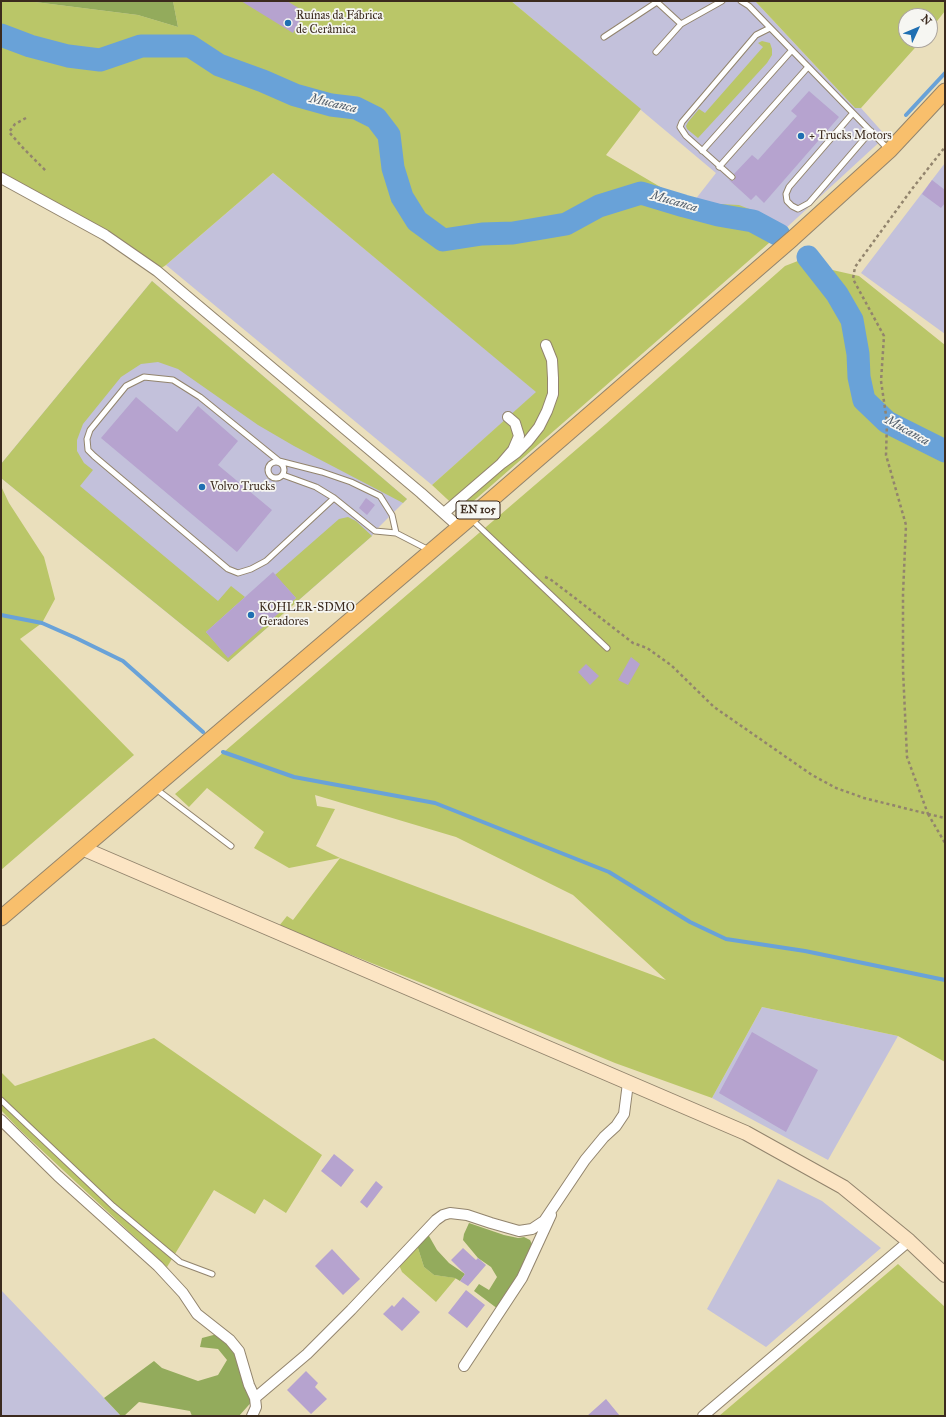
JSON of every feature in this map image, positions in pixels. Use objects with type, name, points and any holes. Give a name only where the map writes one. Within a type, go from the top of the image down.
[{"type":"main road","name":"EN 105","points":[[1,918],[84,849],[786,244],[890,150],[945,91]]},
{"type":"street","points":[[1,178],[105,235],[157,271],[444,512],[464,522]]},
{"type":"street","points":[[444,512],[501,464],[516,454],[539,427],[553,394],[552,360],[546,345]]},
{"type":"street","points":[[501,464],[513,450],[518,436],[516,423],[508,417]]},
{"type":"street","points":[[84,849],[746,1133],[843,1187],[909,1241],[945,1274]]},
{"type":"street","points":[[255,1398],[307,1354],[436,1220],[443,1215],[450,1212],[467,1215],[519,1231],[532,1229],[544,1221],[585,1160],[604,1137],[616,1126],[624,1114],[628,1082]]},
{"type":"street","points":[[1,1120],[58,1176],[158,1266],[183,1293],[197,1314],[230,1340],[239,1351],[249,1385],[255,1398],[256,1407],[252,1416]]},
{"type":"street","points":[[464,1366],[522,1278],[555,1205]]},
{"type":"street","points":[[703,1416],[909,1241]]},
{"type":"lane","points":[[656,52],[681,24],[722,1]]},
{"type":"lane","points":[[741,1],[748,6],[890,150]]},
{"type":"lane","points":[[604,37],[656,2],[681,24]]},
{"type":"lane","points":[[732,177],[702,151],[682,131],[680,127],[682,122],[756,35],[770,28]]},
{"type":"lane","points":[[702,151],[792,50]]},
{"type":"lane","points":[[720,167],[808,67]]},
{"type":"lane","points":[[853,113],[789,187],[786,194],[787,201],[798,209],[809,203],[871,131]]},
{"type":"lane","points":[[283,475],[284,467],[279,461],[200,397],[173,380],[144,377],[126,386],[90,430],[87,439],[88,450],[94,456],[228,570],[238,573],[251,569],[266,561],[334,498]]},
{"type":"lane","points":[[396,533],[392,515],[380,496],[351,482],[322,472],[279,461],[270,463],[268,468],[270,476],[275,478],[283,475],[316,487],[334,498],[375,531],[396,533],[431,551]]},
{"type":"lane","points":[[464,522],[607,648]]},
{"type":"lane","points":[[155,788],[231,846]]},
{"type":"lane","points":[[1,1100],[113,1206],[180,1262],[212,1274]]},
{"type":"path","points":[[26,118],[15,124],[9,132],[47,172]]},
{"type":"path","points":[[945,147],[855,267],[854,279],[884,336],[881,381],[887,422],[886,455],[906,524],[903,594],[903,670],[907,757],[928,814],[945,843]]},
{"type":"path","points":[[543,576],[550,579],[633,643],[647,648],[671,665],[714,706],[812,775],[836,788],[864,798],[945,818]]},
{"type":"shaded area","name":"+ Trucks Motors","points":[[511,1],[755,1],[854,107],[861,108],[886,136],[785,229],[765,215],[719,204],[691,205],[716,173]]},
{"type":"shaded area","points":[[945,163],[945,334],[861,273]]},
{"type":"shaded area","points":[[273,173],[537,392],[432,485],[166,265]]},
{"type":"shaded area","points":[[152,281],[407,499],[375,531],[372,536],[228,662],[1,478],[1,464]]},
{"type":"shaded area","points":[[762,1007],[898,1036],[828,1160],[712,1098]]},
{"type":"shaded area","points":[[778,1179],[822,1201],[881,1248],[766,1347],[707,1309]]},
{"type":"shaded area","points":[[1,1290],[104,1398],[121,1416],[1,1416]]},
{"type":"green space","points":[[1,1],[27,1],[138,15],[178,27],[173,1],[511,1],[641,109],[606,155],[691,205],[739,205],[765,215],[785,229],[461,512],[432,485],[536,392],[273,173],[166,265],[157,271],[1,178]]},
{"type":"green space","points":[[27,1],[173,1],[178,27],[138,15]]},
{"type":"green space","points":[[755,1],[945,1],[945,11],[938,20],[938,8],[898,8],[898,48],[915,48],[861,108],[855,108]]},
{"type":"green space","points":[[762,41],[770,43],[772,49],[772,55],[767,63],[698,138],[687,129],[686,126],[688,122],[699,109],[705,113],[763,47],[758,43]]},
{"type":"green space","points":[[808,257],[828,269],[859,276],[945,345],[945,1062],[898,1036],[762,1007],[712,1098],[615,1063],[279,926],[287,916],[293,920],[340,858],[289,868],[254,848],[264,832],[207,788],[189,807],[175,794],[606,424],[785,266]],"holes":[[[315,795],[456,837],[573,895],[666,980],[340,858],[316,846],[335,809],[317,806]]]},
{"type":"green space","points":[[152,281],[407,499],[403,503],[294,446],[258,425],[178,369],[158,362],[141,364],[121,377],[83,424],[77,440],[77,451],[84,463],[93,470],[80,486],[218,601],[231,586],[245,597],[206,632],[228,657],[296,598],[275,575],[339,519],[348,517],[356,521],[372,536],[228,662],[1,478],[1,464]]},
{"type":"green space","points":[[1,486],[9,503],[44,557],[55,599],[42,623],[20,639],[134,755],[1,870]]},
{"type":"green space","points":[[154,1038],[322,1155],[286,1213],[264,1199],[255,1214],[214,1190],[167,1267],[19,1129],[1,1110],[1,1072],[15,1086]]},
{"type":"green space","points":[[469,1223],[504,1235],[518,1238],[524,1237],[530,1240],[533,1246],[517,1280],[498,1309],[474,1291],[479,1284],[489,1290],[497,1277],[491,1267],[478,1258],[463,1240]]},
{"type":"green space","points":[[430,1231],[429,1236],[437,1250],[449,1263],[465,1274],[460,1281],[455,1278],[434,1275],[424,1267],[417,1245]]},
{"type":"green space","points":[[417,1245],[424,1267],[434,1275],[456,1278],[436,1302],[402,1272],[399,1265]]},
{"type":"green space","points":[[898,1264],[945,1307],[945,1416],[719,1416]]},
{"type":"green space","points":[[221,1333],[230,1340],[255,1398],[239,1416],[192,1416],[190,1411],[139,1402],[124,1416],[121,1416],[104,1398],[154,1361],[162,1368],[198,1381],[218,1375],[227,1360],[218,1349],[200,1347],[202,1338]]},
{"type":"building","name":"Ruínas da Fábrica de Cerâmica","points":[[241,1],[287,1],[305,12],[293,33]]},
{"type":"building","name":"+ Trucks Motors","points":[[809,91],[839,117],[764,203],[756,195],[751,200],[729,180],[733,181],[735,179],[736,176],[734,174],[752,155],[758,160],[797,116],[791,111]]},
{"type":"building","points":[[932,180],[945,190],[945,203],[941,208],[922,194]]},
{"type":"building","name":"Volvo Trucks","points":[[136,397],[177,432],[198,406],[238,441],[218,465],[272,510],[237,552],[101,438]]},
{"type":"building","points":[[366,498],[375,505],[367,515],[359,508]]},
{"type":"building","name":"KOHLER-SDMO Geradores","points":[[273,572],[296,598],[228,658],[206,632]]},
{"type":"building","points":[[631,657],[640,664],[628,685],[618,680]]},
{"type":"building","points":[[586,664],[599,676],[590,685],[578,672]]},
{"type":"building","points":[[752,1032],[818,1070],[786,1132],[719,1093]]},
{"type":"building","points":[[334,1154],[354,1170],[341,1187],[321,1171]]},
{"type":"building","points":[[376,1181],[383,1187],[367,1208],[360,1202]]},
{"type":"building","points":[[463,1248],[476,1260],[478,1258],[486,1265],[468,1286],[460,1281],[465,1274],[451,1260]]},
{"type":"building","points":[[332,1249],[360,1279],[343,1295],[315,1266]]},
{"type":"building","points":[[466,1290],[485,1305],[467,1328],[448,1313]]},
{"type":"building","points":[[403,1297],[420,1312],[402,1331],[383,1314],[392,1305],[394,1307]]},
{"type":"building","points":[[306,1371],[318,1383],[315,1387],[327,1399],[311,1414],[287,1390]]},
{"type":"building","points":[[606,1399],[620,1416],[587,1416]]},
{"type":"waterway","name":"Mucanca","points":[[1,35],[30,46],[68,56],[100,60],[141,46],[190,46],[219,65],[263,81],[295,95],[331,105],[356,108],[376,118],[389,135],[393,168],[402,197],[417,221],[443,240],[482,234],[513,233],[566,224],[599,206],[641,193],[718,215],[753,221],[779,235]]},
{"type":"waterway","points":[[906,115],[945,73]]},
{"type":"waterway","name":"Mucanca","points":[[808,257],[837,294],[852,320],[858,354],[859,377],[864,400],[887,422],[945,451]]},
{"type":"waterway","points":[[1,615],[42,623],[123,661],[203,732]]},
{"type":"waterway","points":[[223,752],[294,777],[435,803],[609,872],[690,922],[726,939],[805,951],[945,980]]},
{"type":"place","name":"Ruínas da Fábrica de Cerâmica","points":[[288,23]]},
{"type":"place","name":"+ Trucks Motors","points":[[801,136]]},
{"type":"place","name":"Volvo Trucks","points":[[202,487]]},
{"type":"place","name":"KOHLER-SDMO Geradores","points":[[251,615]]}]
